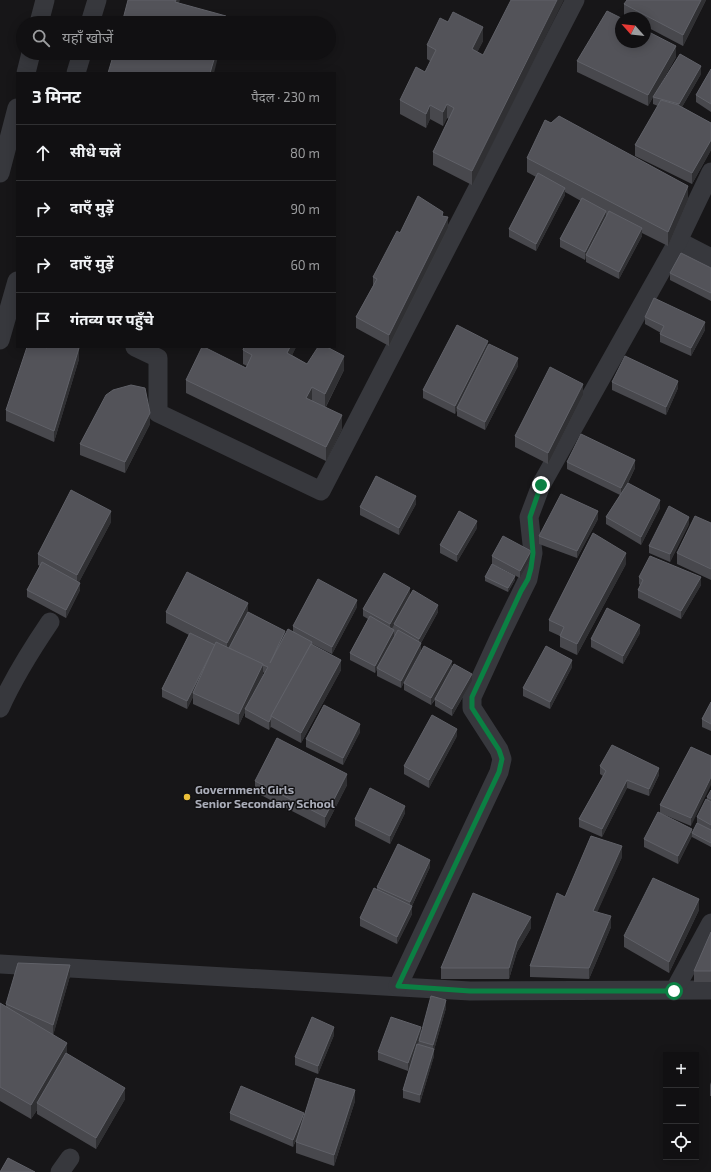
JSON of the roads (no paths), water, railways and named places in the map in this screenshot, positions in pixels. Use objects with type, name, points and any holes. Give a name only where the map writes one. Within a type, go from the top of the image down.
[{"type":"street","points":[[41,16],[45,0]]},
{"type":"street","points":[[92,16],[97,0]]},
{"type":"street","points":[[137,348],[158,358],[158,412],[321,491],[575,0]]},
{"type":"street","points":[[26,72],[29,60]]},
{"type":"street","points":[[76,72],[80,60]]},
{"type":"street","points":[[0,174],[16,112]]},
{"type":"street","points":[[398,986],[499,772],[502,759],[499,750],[472,708],[472,697],[528,579],[533,553],[530,517],[533,504],[541,485],[678,241],[711,172]]},
{"type":"street","points":[[678,241],[711,258]]},
{"type":"street","points":[[7,334],[16,286]]},
{"type":"street","points":[[0,708],[26,658],[50,622]]},
{"type":"street","points":[[674,991],[711,923]]},
{"type":"street","points":[[0,964],[470,991],[711,990]]},
{"type":"place","name":"Government Girls Senior Secondary School","points":[[187,797]]}]
